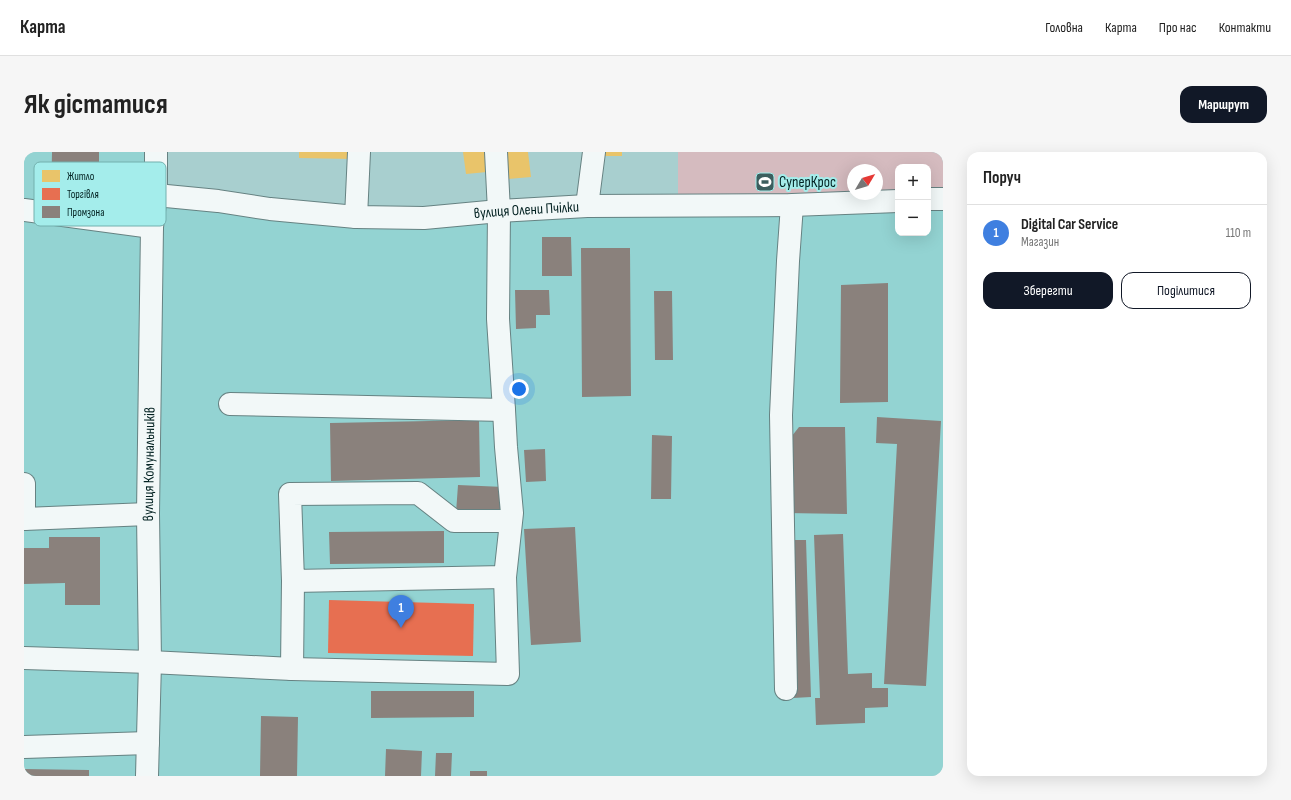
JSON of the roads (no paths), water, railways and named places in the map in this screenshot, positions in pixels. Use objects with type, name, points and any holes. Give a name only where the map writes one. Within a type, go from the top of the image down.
[{"type":"street","points":[[356,217],[360,152]]},
{"type":"street","points":[[24,658],[292,669],[508,674],[505,577],[512,513],[506,447],[498,319],[499,211],[496,152]]},
{"type":"street","points":[[587,206],[594,152]]},
{"type":"street","name":"вулиця Олени Пчілки","points":[[166,196],[218,200],[270,209],[356,217],[424,218],[499,211],[587,206],[792,205],[895,201]]},
{"type":"street","points":[[931,200],[943,199]]},
{"type":"street","points":[[786,689],[781,415],[792,205]]},
{"type":"street","points":[[24,210],[34,211]]},
{"type":"street","points":[[144,226],[152,227]]},
{"type":"street","name":"вулиця Комунальників","points":[[147,776],[150,662],[148,514],[152,227]]},
{"type":"street","points":[[230,404],[504,410]]},
{"type":"street","points":[[24,484],[24,519],[148,514]]},
{"type":"street","points":[[292,669],[293,581],[290,494],[418,493],[454,521],[511,520]]},
{"type":"street","points":[[293,581],[505,577]]},
{"type":"street","points":[[24,747],[148,743]]},
{"type":"place","name":"СуперКрос","points":[[765,182]]},
{"type":"place","name":"Digital Car Service","points":[[401,628]]}]
